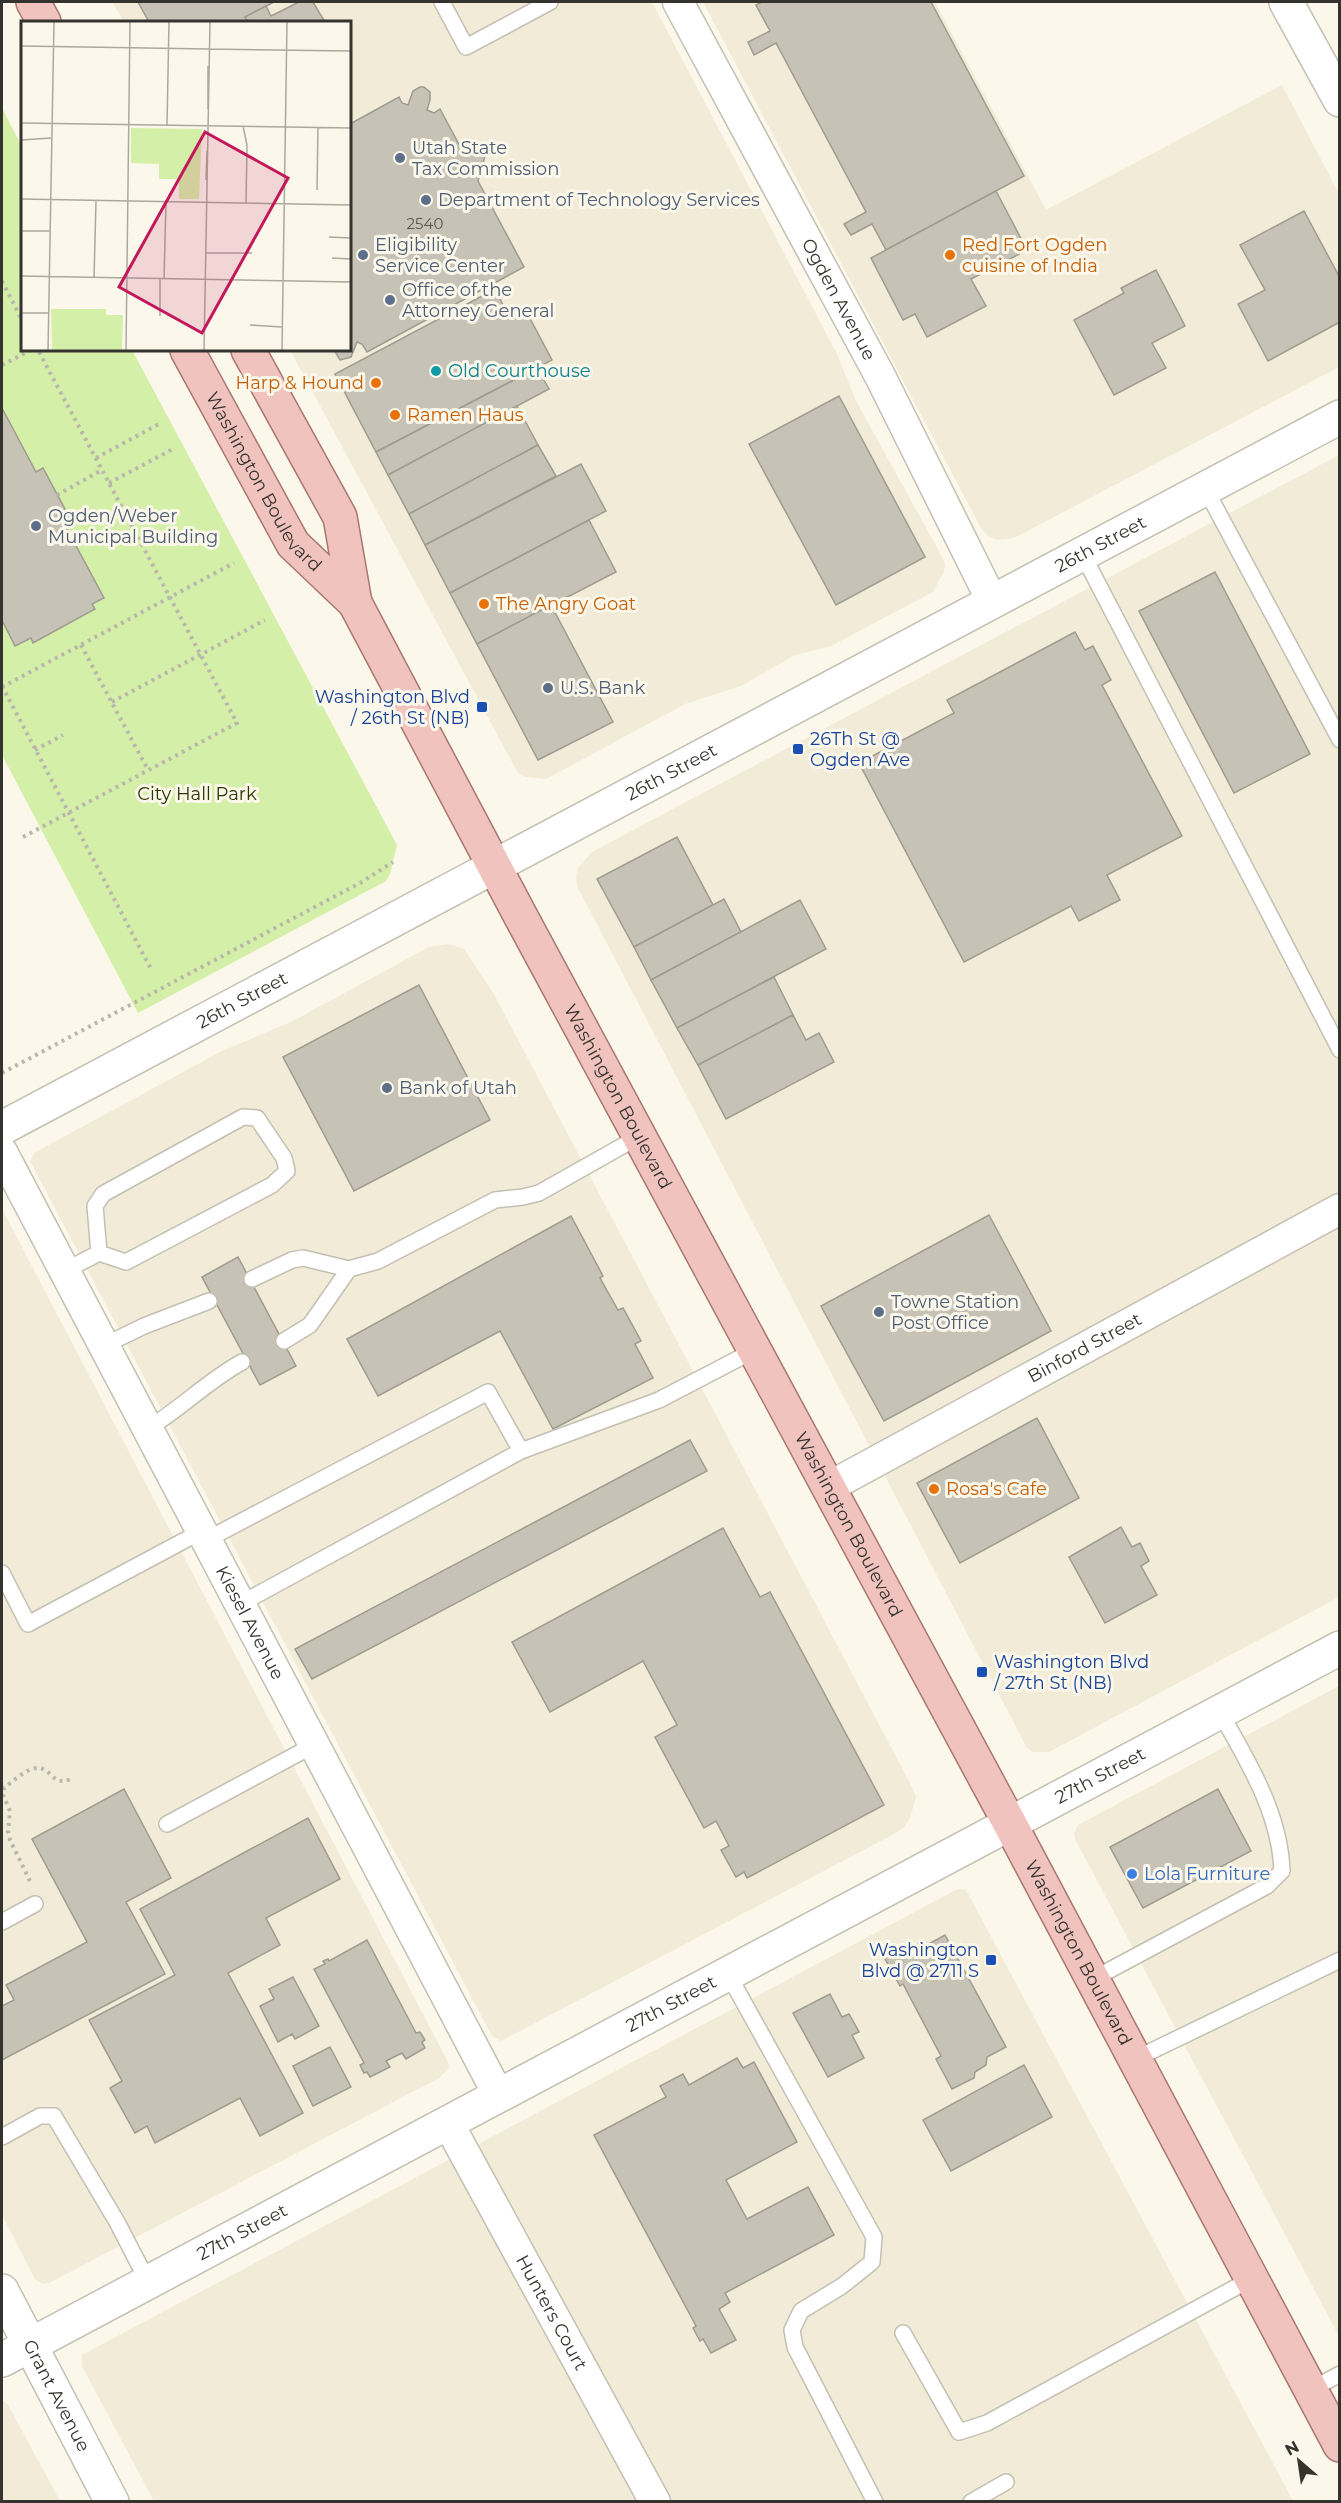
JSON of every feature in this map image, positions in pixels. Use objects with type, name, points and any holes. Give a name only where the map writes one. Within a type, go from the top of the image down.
[{"type":"main road","points":[[33,2],[43,21]]},
{"type":"main road","name":"Washington Boulevard","points":[[188,351],[293,544],[355,603]]},
{"type":"main road","name":"Washington Boulevard","points":[[249,351],[340,517],[355,603],[494,866],[1093,1979],[1340,2445]]},
{"type":"street","name":"Ogden Avenue","points":[[678,2],[880,376],[992,601]]},
{"type":"street","points":[[1286,2],[1340,100]]},
{"type":"street","name":"26th Street","points":[[2,1128],[1340,417]]},
{"type":"street","name":"Kiesel Avenue","points":[[2,1152],[499,2096]]},
{"type":"street","name":"Binford Street","points":[[829,1487],[1340,1209]]},
{"type":"street","name":"27th Street","points":[[2,2360],[1340,1648]]},
{"type":"street","name":"Hunters Court","points":[[448,2123],[655,2502]]},
{"type":"street","name":"Grant Avenue","points":[[2,2291],[112,2502]]},
{"type":"lane","points":[[442,2],[466,46],[550,2]]},
{"type":"lane","points":[[1205,488],[1340,740]]},
{"type":"lane","points":[[1082,553],[1340,1050]]},
{"type":"lane","points":[[64,1271],[99,1253],[126,1262],[272,1185],[287,1171],[284,1158],[257,1118],[243,1117],[103,1194],[95,1206],[99,1253]]},
{"type":"lane","points":[[252,1279],[292,1260],[303,1258],[349,1269],[378,1261],[495,1200],[539,1193],[640,1136]]},
{"type":"lane","points":[[284,1341],[310,1325],[349,1269]]},
{"type":"lane","points":[[103,1346],[144,1326],[209,1301]]},
{"type":"lane","points":[[240,1604],[521,1451],[659,1400],[755,1350]]},
{"type":"lane","points":[[147,1429],[170,1415],[213,1378],[242,1362]]},
{"type":"lane","points":[[2,1573],[28,1624],[488,1392],[521,1451]]},
{"type":"lane","points":[[1093,1979],[1267,1886],[1282,1870],[1281,1847],[1273,1817],[1246,1758],[1220,1712]]},
{"type":"lane","points":[[167,1824],[314,1745]]},
{"type":"lane","points":[[2,1922],[35,1904]]},
{"type":"lane","points":[[1135,2059],[1340,1960]]},
{"type":"lane","points":[[728,1974],[874,2237],[872,2262],[842,2286],[801,2311],[792,2330],[795,2347],[875,2502]]},
{"type":"lane","points":[[2,2137],[40,2116],[54,2116],[117,2222],[148,2282]]},
{"type":"lane","points":[[903,2333],[959,2432],[987,2423],[1251,2279]]},
{"type":"lane","points":[[1310,2390],[1340,2374]]},
{"type":"lane","points":[[971,2502],[1006,2482]]},
{"type":"path","points":[[2,281],[21,318]]},
{"type":"path","points":[[2,365],[29,351]]},
{"type":"path","points":[[23,837],[237,723],[39,351]]},
{"type":"path","points":[[96,458],[159,424]]},
{"type":"path","points":[[110,483],[173,449]]},
{"type":"path","points":[[57,495],[102,470]]},
{"type":"path","points":[[151,969],[2,687],[234,563]]},
{"type":"path","points":[[112,702],[265,620]]},
{"type":"path","points":[[81,645],[148,770]]},
{"type":"path","points":[[35,750],[63,735]]},
{"type":"path","points":[[2,1074],[349,889],[393,862]]},
{"type":"path","points":[[35,1904],[41,1902],[10,1840],[8,1831],[10,1811],[3,1795],[4,1788],[31,1769],[37,1768],[46,1770],[62,1783],[71,1779]]},
{"type":"shaded area","points":[[112,2],[652,2],[836,352],[856,401],[940,553],[945,564],[944,571],[933,592],[831,646],[795,655],[741,686],[685,704],[546,779],[526,777],[518,773],[291,351],[351,351],[351,21],[123,21]]},
{"type":"shaded area","points":[[703,2],[935,2],[1046,210],[1282,85],[1339,194],[1339,367],[1014,538],[997,540],[988,536],[981,528]]},
{"type":"shaded area","points":[[1339,455],[1339,1597],[1049,1752],[1033,1752],[1027,1748],[577,886],[578,868],[592,852]]},
{"type":"shaded area","points":[[448,944],[464,949],[495,996],[916,1797],[910,1818],[896,1833],[501,2041],[492,2036],[30,1161],[34,1153],[220,1052],[293,1021],[429,947]]},
{"type":"shaded area","points":[[2,1209],[448,2062],[449,2068],[439,2078],[49,2283],[43,2284],[35,2279],[2,2215]]},
{"type":"shaded area","points":[[1339,1686],[1339,2336],[1075,1839],[1074,1833],[1078,1825]]},
{"type":"shaded area","points":[[961,1889],[966,1890],[1293,2501],[154,2501],[82,2366],[82,2355]]},
{"type":"shaded area","points":[[2,2400],[8,2405],[60,2501],[2,2501]]},
{"type":"green space","name":"City Hall Park","points":[[2,108],[21,145],[21,351],[133,351],[397,845],[390,874],[386,881],[138,1013],[2,755]]},
{"type":"building","points":[[138,2],[274,2],[245,17],[247,21],[148,21]]},
{"type":"building","points":[[299,2],[313,2],[324,21],[247,21],[245,17],[266,6],[271,16]]},
{"type":"building","points":[[762,2],[931,2],[1024,176],[886,250],[872,224],[851,235],[844,224],[866,212],[776,43],[754,55],[748,42],[770,31],[756,5]]},
{"type":"building","points":[[424,87],[430,92],[427,110],[434,113],[440,109],[462,150],[485,156],[478,181],[524,267],[367,352],[362,344],[357,342],[351,357],[340,360],[335,351],[351,351],[351,123],[399,97],[402,103],[408,105],[413,91]]},
{"type":"building","points":[[996,191],[1027,250],[971,279],[986,306],[927,337],[915,314],[903,320],[871,258]]},
{"type":"building","points":[[1304,211],[1340,278],[1340,322],[1268,361],[1238,304],[1265,290],[1240,245]]},
{"type":"building","points":[[1156,270],[1185,326],[1152,343],[1166,368],[1114,395],[1074,320],[1124,293],[1121,288]]},
{"type":"building","name":"Old Courthouse","points":[[495,289],[509,317],[525,309],[552,360],[376,452],[335,374]]},
{"type":"building","points":[[537,368],[549,389],[388,475],[376,452]]},
{"type":"building","points":[[839,396],[925,557],[836,605],[749,444]]},
{"type":"building","points":[[517,406],[538,445],[409,514],[388,475]]},
{"type":"building","name":"Ogden/Weber Municipal Building","points":[[2,408],[36,472],[43,468],[73,524],[66,527],[104,598],[92,604],[95,609],[33,643],[31,638],[15,646],[2,620]]},
{"type":"building","points":[[538,445],[556,476],[425,545],[409,514]]},
{"type":"building","points":[[581,464],[606,511],[450,593],[425,545]]},
{"type":"building","points":[[589,520],[616,572],[477,644],[450,593]]},
{"type":"building","points":[[1215,572],[1310,754],[1234,793],[1139,611]]},
{"type":"building","name":"U.S. Bank","points":[[551,605],[613,722],[538,760],[477,644]]},
{"type":"building","points":[[1075,632],[1085,650],[1093,646],[1111,680],[1102,685],[1182,836],[1107,875],[1120,900],[1079,921],[1071,906],[964,962],[859,763],[954,713],[947,700]]},
{"type":"building","points":[[677,837],[713,905],[634,947],[597,879]]},
{"type":"building","points":[[724,899],[741,932],[651,980],[634,947]]},
{"type":"building","points":[[800,900],[826,949],[677,1028],[651,980]]},
{"type":"building","points":[[774,977],[793,1015],[698,1065],[677,1028]]},
{"type":"building","name":"Bank of Utah","points":[[419,985],[490,1120],[354,1191],[283,1057]]},
{"type":"building","points":[[793,1015],[806,1040],[819,1033],[834,1062],[726,1119],[698,1065]]},
{"type":"building","points":[[989,1215],[1051,1331],[884,1421],[821,1306]]},
{"type":"building","points":[[571,1216],[603,1276],[600,1278],[618,1310],[623,1308],[641,1341],[635,1344],[653,1378],[553,1429],[500,1331],[378,1396],[347,1339]]},
{"type":"building","points":[[238,1257],[296,1366],[260,1385],[202,1277]]},
{"type":"building","points":[[1037,1418],[1079,1498],[960,1563],[917,1483]]},
{"type":"building","points":[[690,1440],[707,1471],[312,1679],[295,1649]]},
{"type":"building","points":[[1121,1527],[1132,1547],[1140,1543],[1149,1561],[1141,1566],[1157,1595],[1105,1623],[1069,1557]]},
{"type":"building","points":[[723,1528],[760,1597],[770,1592],[884,1805],[747,1878],[744,1872],[736,1877],[721,1850],[729,1846],[716,1821],[704,1828],[655,1737],[677,1725],[643,1661],[550,1712],[512,1642]]},
{"type":"building","points":[[124,1789],[171,1878],[126,1902],[165,1974],[2,2060],[2,2006],[14,2000],[6,1985],[87,1942],[32,1839]]},
{"type":"building","points":[[1218,1789],[1251,1851],[1143,1908],[1110,1847]]},
{"type":"building","points":[[308,1818],[340,1879],[266,1918],[280,1945],[228,1973],[303,2113],[260,2136],[240,2098],[155,2143],[147,2126],[135,2133],[110,2088],[122,2081],[89,2020],[175,1975],[140,1909]]},
{"type":"building","points":[[945,1935],[1006,2047],[987,2057],[986,2065],[975,2072],[974,2078],[952,2089],[936,2059],[941,2056],[903,1984],[900,1986],[884,1957],[904,1946],[910,1948],[920,1943],[927,1945]]},
{"type":"building","points":[[367,1940],[416,2033],[420,2032],[425,2040],[422,2042],[425,2048],[406,2059],[402,2053],[386,2061],[390,2067],[370,2077],[367,2072],[364,2073],[360,2065],[364,2063],[314,1969],[325,1964],[323,1961],[328,1959],[329,1961]]},
{"type":"building","points":[[293,1977],[319,2026],[295,2039],[292,2034],[278,2042],[260,2006],[274,1999],[269,1989]]},
{"type":"building","points":[[830,1994],[842,2017],[849,2014],[859,2032],[852,2035],[864,2058],[828,2077],[793,2013]]},
{"type":"building","points":[[330,2047],[351,2087],[313,2106],[293,2066]]},
{"type":"building","points":[[737,2058],[743,2068],[754,2062],[797,2142],[726,2180],[747,2219],[808,2187],[834,2235],[725,2293],[730,2302],[719,2309],[736,2340],[711,2353],[703,2339],[700,2341],[693,2328],[696,2326],[594,2135],[666,2097],[660,2086],[683,2074],[689,2085]]},
{"type":"building","points":[[1024,2065],[1052,2117],[951,2171],[923,2120]]},
{"type":"place","name":"Utah State Tax Commission","points":[[400,158]]},
{"type":"place","name":"Department of Technology Services","points":[[426,200]]},
{"type":"place","name":"Eligibility Service Center","points":[[363,255]]},
{"type":"place","name":"Red Fort Ogden cuisine of India","points":[[950,255]]},
{"type":"place","name":"Office of the Attorney General","points":[[390,300]]},
{"type":"place","name":"Old Courthouse","points":[[436,371]]},
{"type":"place","name":"Harp & Hound","points":[[376,383]]},
{"type":"place","name":"Ramen Haus","points":[[395,415]]},
{"type":"place","name":"Ogden/Weber Municipal Building","points":[[36,526]]},
{"type":"place","name":"The Angry Goat","points":[[484,604]]},
{"type":"place","name":"U.S. Bank","points":[[548,688]]},
{"type":"place","name":"Washington Blvd / 26th St (NB)","points":[[482,707]]},
{"type":"place","name":"26Th St @ Ogden Ave","points":[[798,749]]},
{"type":"place","name":"Bank of Utah","points":[[387,1088]]},
{"type":"place","name":"Towne Station Post Office","points":[[879,1312]]},
{"type":"place","name":"Rosa's Cafe","points":[[934,1489]]},
{"type":"place","name":"Washington Blvd / 27th St (NB)","points":[[982,1672]]},
{"type":"place","name":"Lola Furniture","points":[[1132,1874]]},
{"type":"place","name":"Washington Blvd @ 2711 S","points":[[991,1960]]}]
